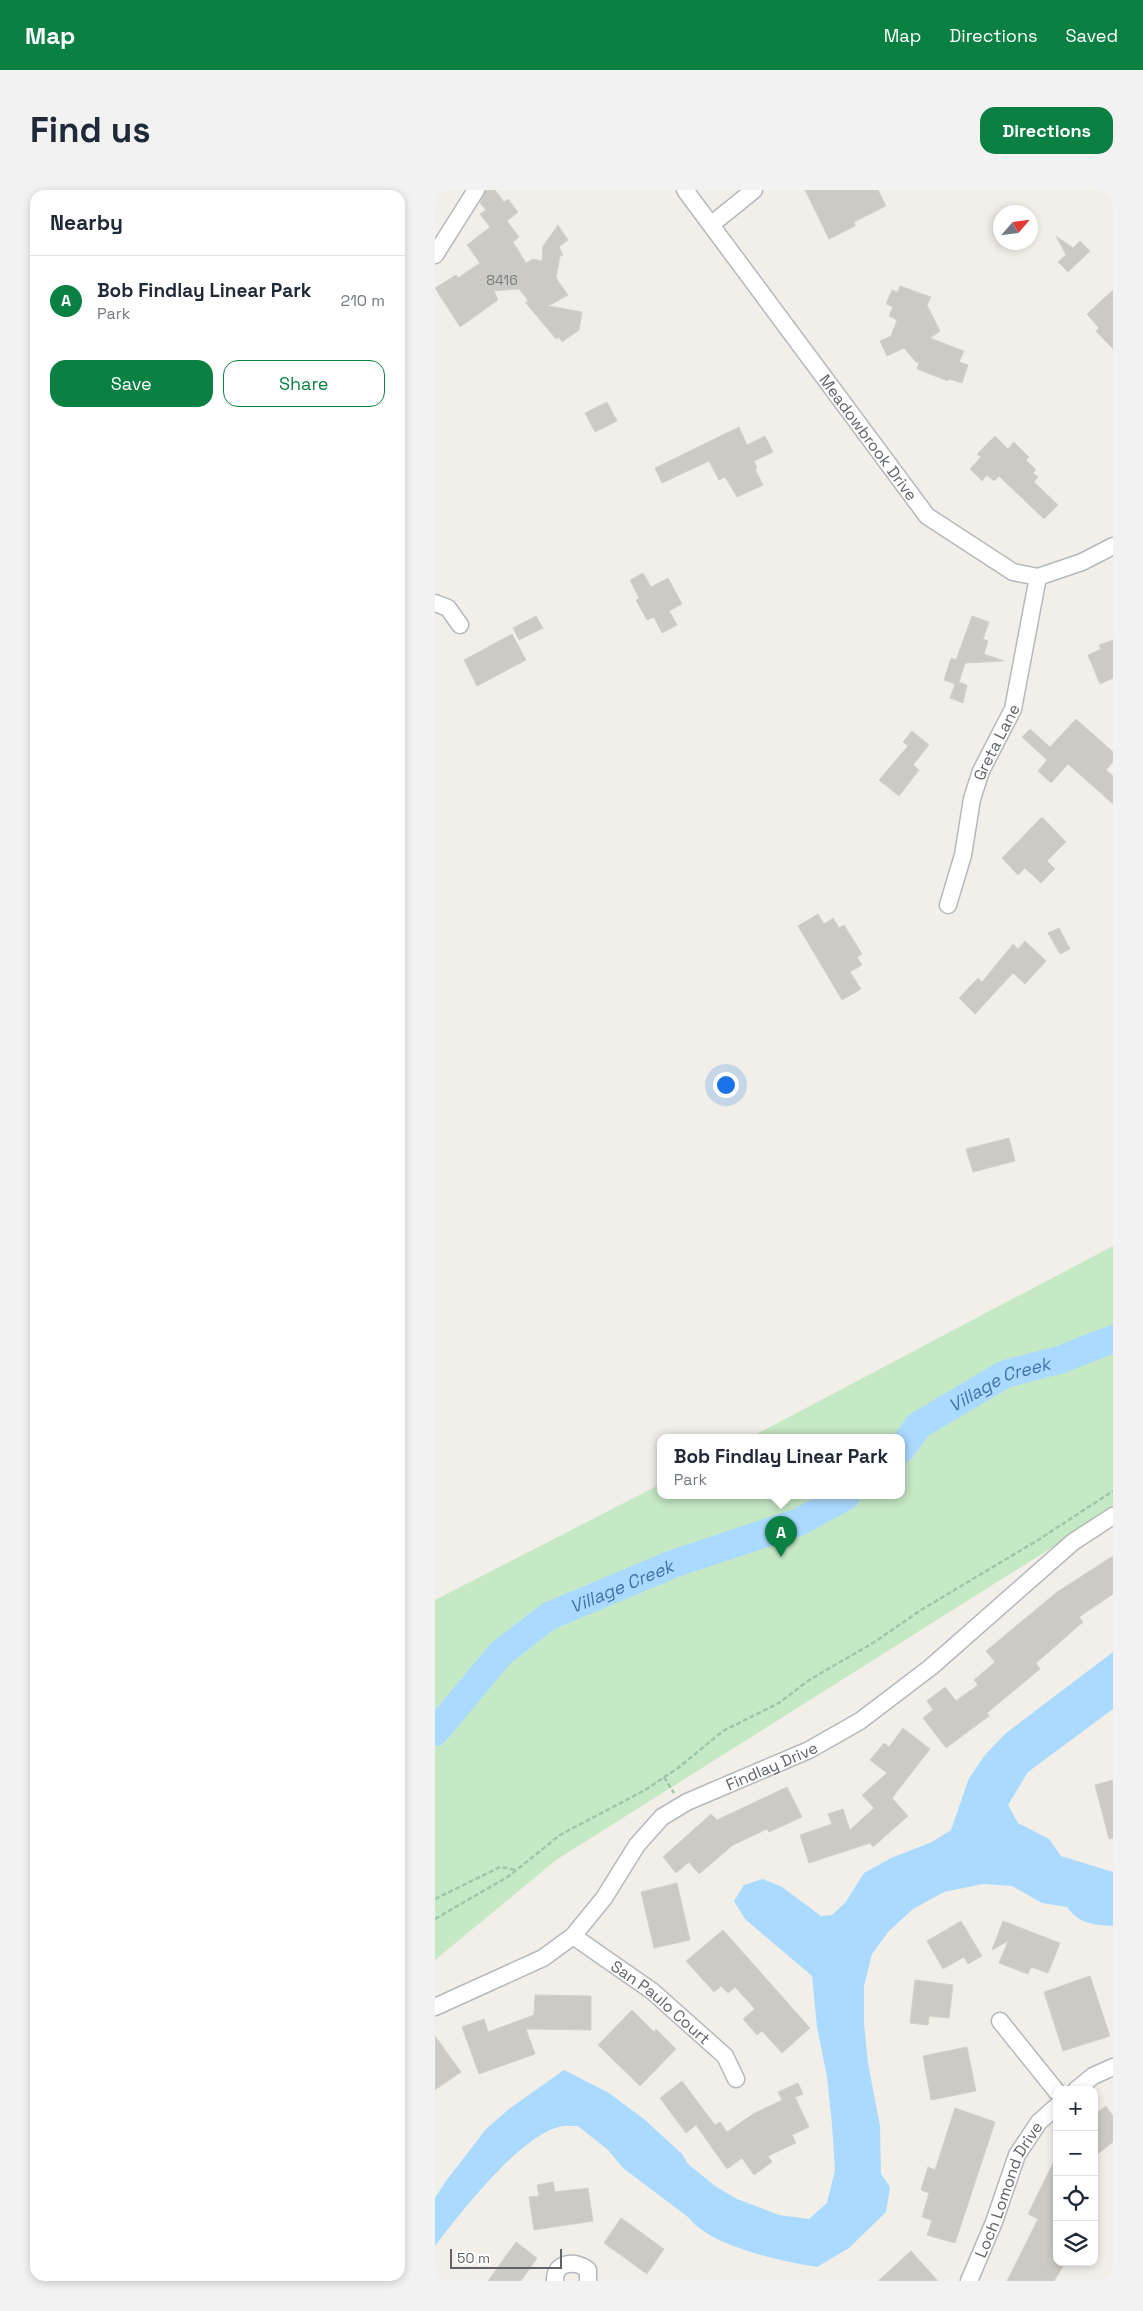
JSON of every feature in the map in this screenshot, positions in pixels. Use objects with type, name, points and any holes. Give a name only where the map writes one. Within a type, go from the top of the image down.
[{"type":"street","points":[[435,255],[476,190]]},
{"type":"street","name":"Meadowbrook Drive","points":[[685,190],[927,516],[1013,572],[1039,577],[1083,562],[1113,546]]},
{"type":"street","points":[[712,224],[754,190]]},
{"type":"street","name":"Greta Lane","points":[[948,905],[963,855],[972,799],[981,771],[1013,709],[1039,577]]},
{"type":"street","points":[[435,604],[448,608],[460,625]]},
{"type":"street","name":"Findlay Drive","points":[[435,2007],[543,1958],[573,1936],[604,1898],[637,1845],[662,1817],[687,1802],[809,1750],[860,1722],[931,1668],[1073,1542],[1113,1516]]},
{"type":"street","name":"San Paulo Court","points":[[573,1936],[652,1990],[725,2056],[736,2079]]},
{"type":"street","points":[[1000,2021],[1053,2087]]},
{"type":"street","points":[[1081,2086],[1093,2076],[1113,2067]]},
{"type":"street","name":"Loch Lomond Drive","points":[[969,2281],[1017,2155],[1039,2122],[1053,2110]]},
{"type":"street","points":[[555,2281],[555,2275],[560,2268],[572,2263],[581,2264],[587,2270],[588,2281]]},
{"type":"path","points":[[435,1919],[517,1870],[560,1835],[645,1790],[678,1768],[723,1731],[779,1703],[809,1680],[867,1647],[921,1610],[1038,1540],[1113,1491]]},
{"type":"path","points":[[435,1899],[500,1867],[517,1870]]},
{"type":"green space","points":[[1113,1246],[1113,1509],[556,1860],[435,1960],[435,1600],[657,1486],[657,1499],[905,1499],[905,1434],[757,1434]]},
{"type":"water","points":[[1113,1652],[1113,1709],[1028,1772],[1008,1805],[1018,1823],[1049,1839],[1061,1856],[1113,1872],[1113,1926],[1087,1923],[1072,1913],[1067,1907],[1042,1903],[1012,1886],[983,1884],[944,1892],[913,1909],[889,1931],[872,1954],[864,1986],[864,2024],[868,2063],[880,2126],[881,2174],[890,2187],[886,2212],[849,2248],[817,2267],[748,2251],[713,2237],[623,2168],[608,2150],[578,2126],[559,2127],[543,2133],[509,2160],[474,2197],[435,2246],[435,2198],[446,2181],[486,2129],[509,2109],[564,2070],[609,2093],[644,2119],[682,2154],[688,2164],[715,2186],[737,2199],[779,2215],[809,2219],[827,2203],[835,2170],[827,2077],[817,2027],[812,1976],[745,1919],[734,1901],[744,1885],[763,1879],[782,1887],[821,1916],[832,1915],[845,1903],[864,1873],[891,1858],[932,1842],[951,1830],[969,1778],[985,1755],[1006,1733]]},
{"type":"building","points":[[486,190],[495,190],[504,202],[508,199],[518,212],[507,221],[519,237],[513,242],[526,263],[533,259],[542,261],[543,246],[558,225],[568,240],[559,247],[563,255],[560,256],[556,278],[568,295],[548,306],[582,312],[579,330],[562,342],[559,337],[556,339],[525,302],[528,303],[519,289],[494,291],[498,300],[460,327],[435,288],[456,275],[458,278],[480,263],[467,245],[490,227],[480,214],[486,210],[480,203]]},
{"type":"building","points":[[805,190],[878,190],[886,206],[854,222],[855,226],[829,239]]},
{"type":"building","points":[[1056,236],[1073,248],[1080,241],[1090,251],[1068,272],[1058,262],[1066,255]]},
{"type":"building","points":[[900,286],[931,297],[927,305],[940,331],[930,338],[964,351],[959,362],[968,365],[962,383],[949,379],[948,381],[917,369],[919,363],[904,348],[887,356],[880,341],[891,336],[897,320],[889,316],[893,307],[886,304],[892,290],[898,292]]},
{"type":"building","points":[[1113,290],[1113,349],[1096,331],[1099,328],[1087,314]]},
{"type":"building","points":[[607,402],[617,421],[595,432],[585,413]]},
{"type":"building","points":[[739,427],[747,445],[765,436],[773,452],[754,461],[757,468],[755,469],[763,485],[737,497],[725,477],[719,480],[709,461],[662,483],[655,468]]},
{"type":"building","points":[[995,436],[1008,449],[1014,442],[1029,457],[1026,460],[1036,470],[1033,473],[1038,477],[1034,482],[1058,505],[1044,519],[999,476],[994,481],[987,475],[982,481],[970,469],[981,457],[977,454]]},
{"type":"building","points":[[643,573],[651,587],[668,578],[682,604],[669,611],[677,625],[662,633],[654,617],[647,620],[636,600],[639,598],[630,580]]},
{"type":"building","points":[[536,616],[543,628],[519,640],[513,628]]},
{"type":"building","points":[[972,616],[989,622],[983,639],[988,641],[984,654],[1004,661],[965,663],[959,682],[967,685],[963,703],[950,698],[955,684],[944,680],[951,658],[956,660]]},
{"type":"building","points":[[512,634],[526,660],[477,686],[464,660]]},
{"type":"building","points":[[1113,640],[1113,678],[1100,684],[1088,655],[1101,649],[1099,645]]},
{"type":"building","points":[[1076,719],[1113,752],[1113,762],[1106,770],[1113,776],[1113,804],[1068,764],[1051,783],[1038,771],[1047,760],[1022,737],[1030,729],[1050,747]]},
{"type":"building","points":[[912,731],[929,745],[913,765],[919,770],[899,796],[879,780],[908,746],[903,742]]},
{"type":"building","points":[[1042,817],[1066,842],[1047,861],[1055,869],[1041,883],[1025,868],[1018,875],[1002,858]]},
{"type":"building","points":[[818,914],[824,924],[833,918],[839,928],[844,925],[862,954],[857,957],[862,965],[850,972],[861,989],[842,1000],[798,926]]},
{"type":"building","points":[[1059,928],[1070,949],[1060,954],[1048,933]]},
{"type":"building","points":[[1025,941],[1046,961],[1025,984],[1013,973],[975,1014],[959,998],[978,978],[982,982],[1013,944],[1018,949]]},
{"type":"building","points":[[1009,1138],[1015,1161],[973,1172],[966,1149]]},
{"type":"building","points":[[1113,1556],[1113,1594],[1079,1617],[1083,1622],[1036,1663],[1040,1669],[987,1713],[989,1716],[946,1748],[923,1718],[933,1710],[927,1701],[945,1687],[956,1701],[978,1685],[974,1680],[995,1662],[986,1651],[1057,1592]]},
{"type":"building","points":[[903,1728],[930,1749],[892,1798],[908,1816],[873,1847],[870,1843],[809,1863],[800,1835],[832,1824],[828,1814],[843,1809],[850,1830],[874,1808],[862,1795],[887,1773],[870,1760],[884,1743],[889,1747]]},
{"type":"building","points":[[1113,1780],[1113,1838],[1109,1839],[1095,1785]]},
{"type":"building","points":[[787,1787],[802,1817],[769,1832],[767,1829],[733,1845],[699,1874],[689,1862],[676,1873],[663,1857],[711,1814],[717,1820]]},
{"type":"building","points":[[677,1883],[690,1940],[654,1948],[641,1892]]},
{"type":"building","points":[[961,1921],[982,1956],[968,1964],[964,1957],[943,1969],[927,1941]]},
{"type":"building","points":[[1003,1921],[1060,1943],[1048,1973],[1031,1967],[1028,1974],[999,1963],[1008,1941],[992,1950]]},
{"type":"building","points":[[723,1930],[810,2028],[782,2053],[762,2031],[757,2035],[743,2019],[755,2009],[735,1987],[728,1993],[721,1986],[714,1992],[686,1961]]},
{"type":"building","points":[[1090,1976],[1110,2036],[1063,2051],[1044,1992]]},
{"type":"building","points":[[915,1980],[953,1985],[949,2018],[929,2016],[928,2025],[910,2023]]},
{"type":"building","points":[[535,1995],[591,1996],[591,2030],[526,2029],[535,2054],[479,2074],[462,2027],[484,2019],[488,2032],[534,2015]]},
{"type":"building","points":[[632,2010],[654,2032],[656,2029],[676,2049],[640,2086],[598,2045]]},
{"type":"building","points":[[435,2036],[461,2072],[435,2090]]},
{"type":"building","points":[[967,2047],[976,2091],[931,2100],[923,2056]]},
{"type":"building","points":[[682,2081],[715,2125],[720,2122],[727,2132],[753,2114],[782,2100],[778,2092],[798,2083],[803,2094],[795,2097],[809,2127],[792,2135],[796,2143],[768,2156],[772,2162],[754,2175],[742,2158],[727,2169],[696,2125],[686,2133],[660,2098]]},
{"type":"building","points":[[1106,2106],[1113,2116],[1113,2142],[1098,2154],[1098,2131],[1098,2112]]},
{"type":"building","points":[[955,2108],[995,2122],[955,2243],[927,2235],[932,2220],[922,2217],[929,2193],[921,2190],[928,2167],[935,2170]]},
{"type":"building","points":[[1053,2163],[1053,2266],[1063,2266],[1054,2281],[1007,2281],[1038,2219],[1028,2214]]},
{"type":"building","points":[[553,2182],[555,2192],[588,2188],[593,2221],[534,2230],[529,2197],[539,2196],[537,2185]]},
{"type":"building","points":[[621,2218],[664,2249],[647,2274],[604,2243]]},
{"type":"building","points":[[516,2242],[537,2258],[521,2281],[488,2281]]},
{"type":"building","points":[[911,2251],[938,2281],[878,2281]]},
{"type":"waterway","name":"Village Creek","points":[[905,1444],[919,1425],[1005,1374],[1059,1360],[1113,1339]]},
{"type":"waterway","name":"Village Creek","points":[[435,1732],[501,1653],[549,1616],[673,1564],[799,1522],[841,1499]]},
{"type":"place","name":"Bob Findlay Linear Park","points":[[781,1557]]}]
